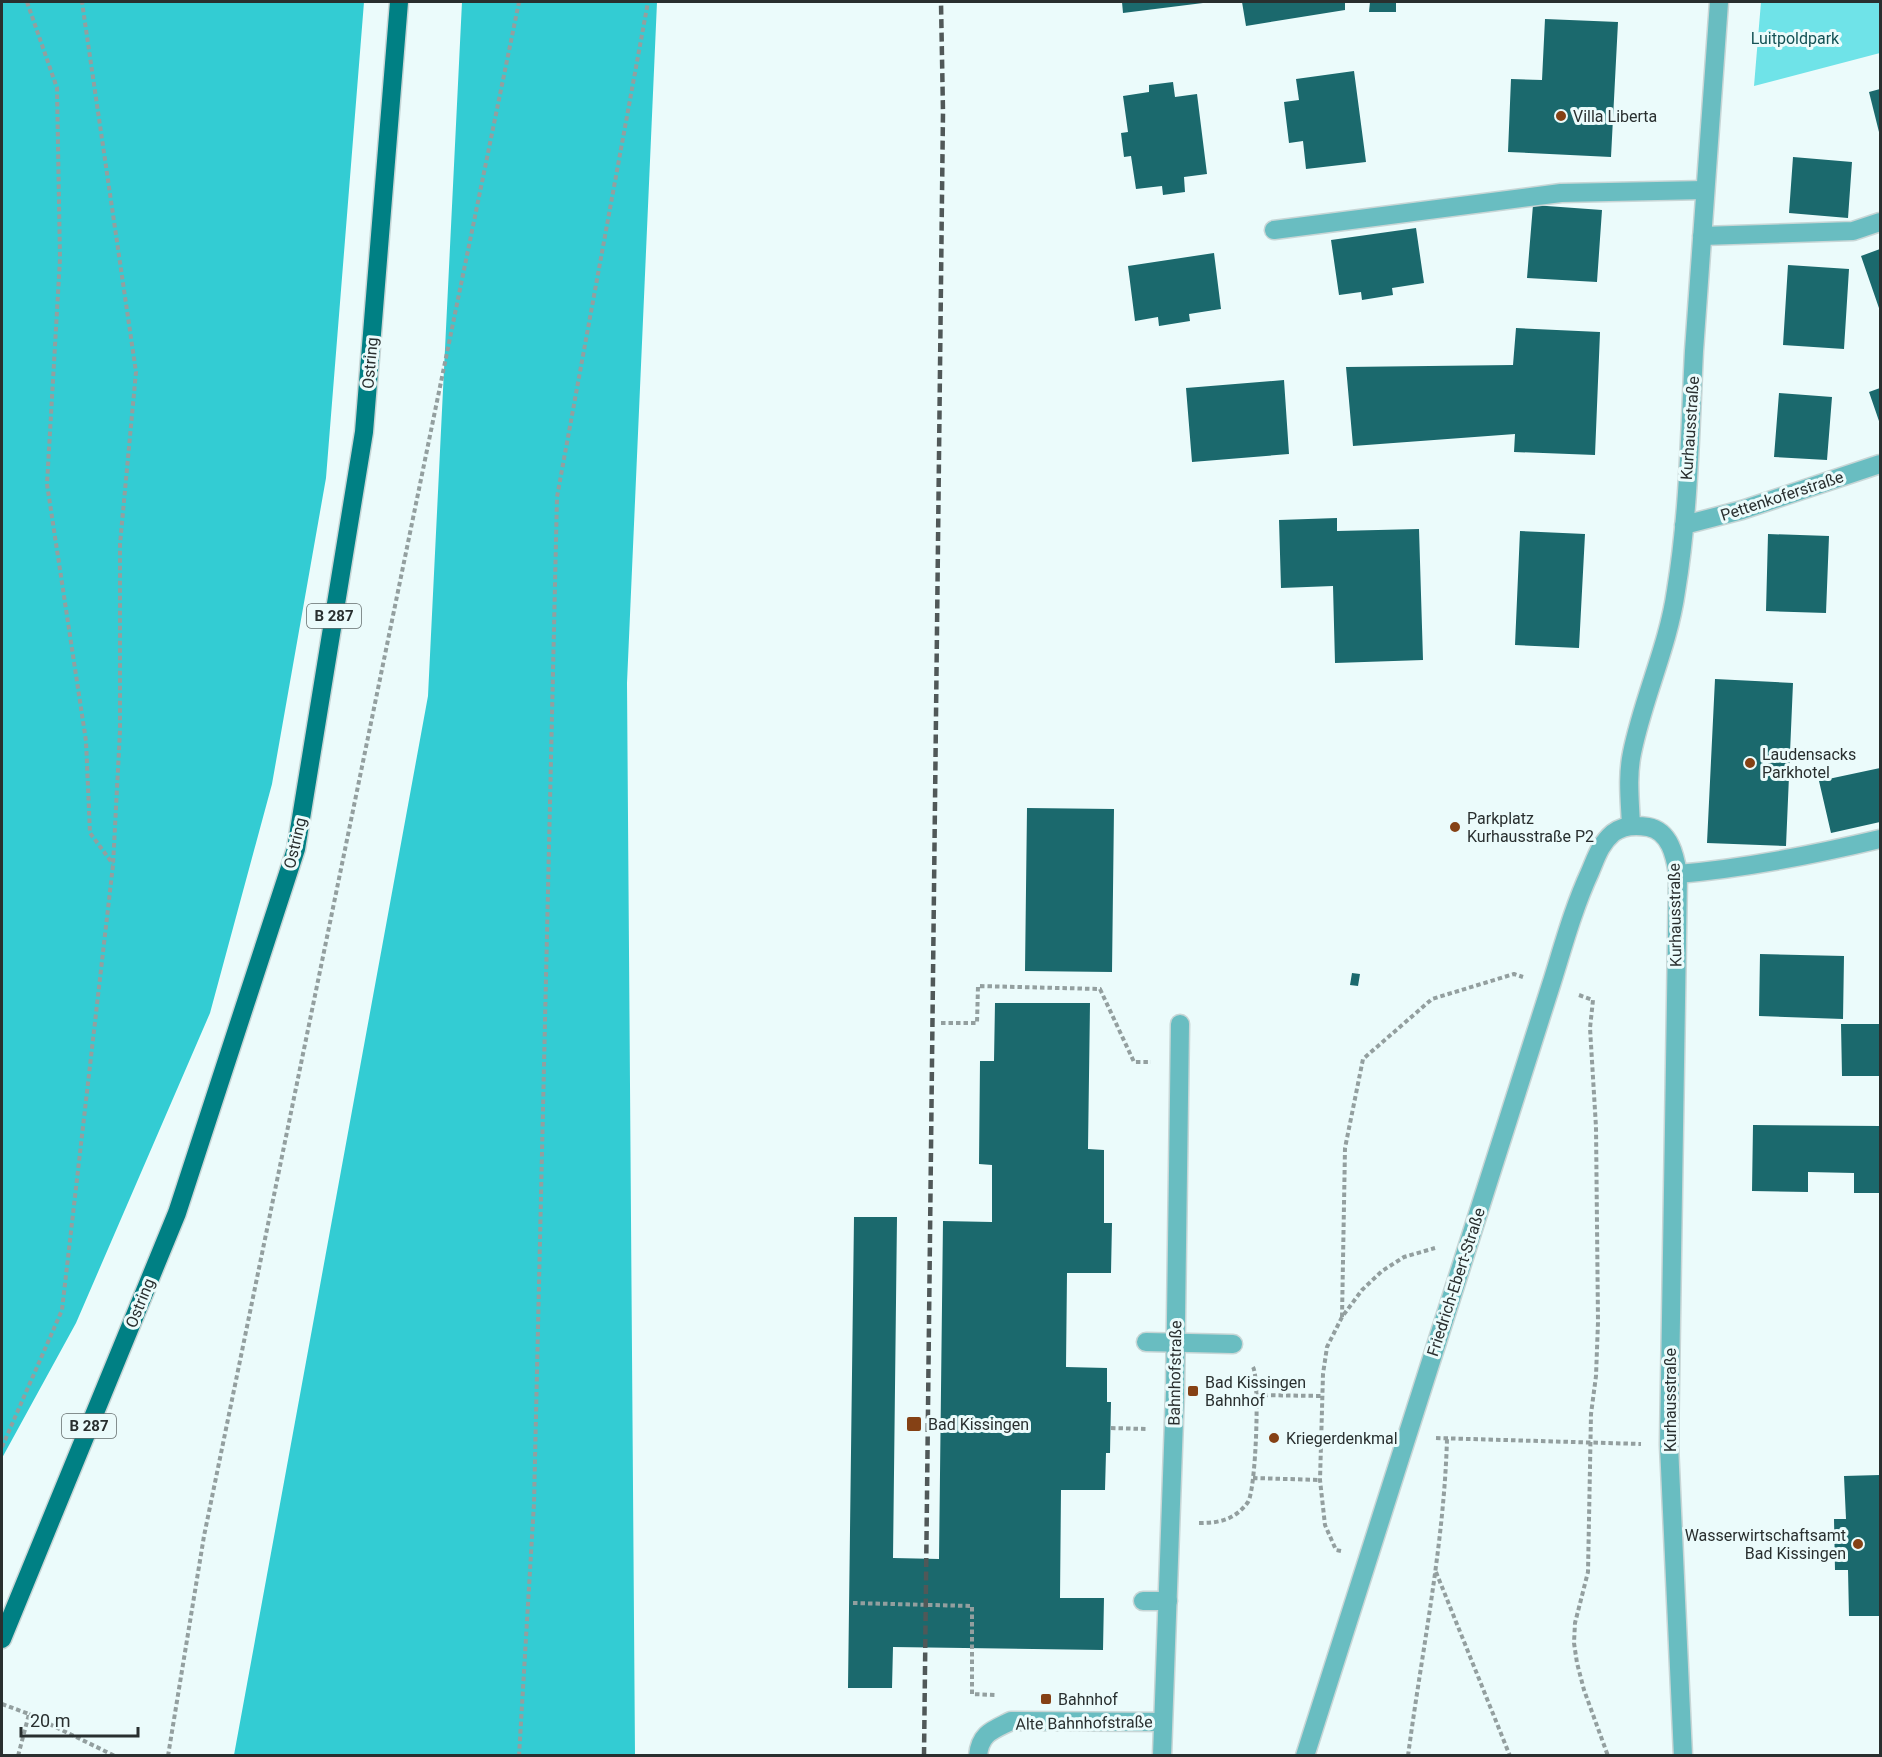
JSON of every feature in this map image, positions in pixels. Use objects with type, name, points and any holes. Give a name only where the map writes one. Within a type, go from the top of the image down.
[{"type":"main road","name":"Ostring","points":[[2,1639],[177,1213],[296,849],[364,432],[399,2]]},
{"type":"street","name":"Kurhausstraße","points":[[1683,1755],[1669,1445],[1678,874],[1674,851],[1664,837],[1651,827],[1631,826],[1629,782],[1632,754],[1642,713],[1666,640],[1676,591],[1684,525],[1719,2]]},
{"type":"street","points":[[1274,230],[1561,193],[1705,190]]},
{"type":"street","points":[[1702,236],[1853,231],[1881,222]]},
{"type":"street","name":"Pettenkoferstraße","points":[[1684,525],[1742,510],[1881,464]]},
{"type":"street","name":"Friedrich-Ebert-Straße","points":[[1305,1755],[1369,1560],[1574,909],[1602,844],[1615,831],[1631,826]]},
{"type":"street","points":[[1678,874],[1722,870],[1809,856],[1881,839]]},
{"type":"street","name":"Bahnhofstraße","points":[[1163,1722],[1171,1522],[1180,1024]]},
{"type":"street","points":[[1146,1342],[1233,1344]]},
{"type":"street","points":[[1143,1601],[1168,1601]]},
{"type":"street","name":"Alte Bahnhofstraße","points":[[979,1750],[988,1732],[1011,1722],[1163,1722],[1162,1755]]},
{"type":"path","points":[[27,2],[57,88],[60,259],[47,484],[86,741],[90,833],[113,865]]},
{"type":"path","points":[[2,1447],[62,1310],[113,865],[120,731],[120,544],[136,372],[82,2]]},
{"type":"path","points":[[168,1755],[204,1536],[519,2]]},
{"type":"path","points":[[519,1755],[534,1503],[557,497],[648,2]]},
{"type":"path","points":[[1342,1317],[1345,1148],[1363,1059],[1432,999],[1514,974],[1593,1000],[1590,1028],[1596,1127],[1598,1322],[1590,1441],[1588,1572],[1575,1623],[1574,1643],[1584,1690],[1608,1755]]},
{"type":"path","points":[[941,1023],[977,1023],[978,986],[1100,989],[1134,1062],[1179,1061]]},
{"type":"path","points":[[1369,1560],[1336,1550],[1326,1525],[1320,1480],[1323,1374],[1328,1347],[1342,1317],[1362,1290],[1382,1271],[1404,1257],[1437,1247],[1464,1257]]},
{"type":"path","points":[[1171,1522],[1221,1522],[1236,1515],[1249,1500],[1253,1478],[1256,1395],[1323,1396]]},
{"type":"path","points":[[1321,1436],[1368,1437]]},
{"type":"path","points":[[1408,1755],[1436,1572],[1445,1496],[1447,1439]]},
{"type":"path","points":[[1457,1439],[1634,1444]]},
{"type":"path","points":[[1253,1478],[1320,1480]]},
{"type":"path","points":[[1436,1572],[1510,1755]]},
{"type":"path","points":[[853,1603],[972,1606],[972,1648]]},
{"type":"path","points":[[2,1704],[29,1714],[116,1755]]},
{"type":"path","points":[[18,1755],[29,1714]]},
{"type":"green space","name":"Luitpoldpark","points":[[1761,2],[1880,2],[1880,53],[1754,86]]},
{"type":"shaded area","points":[[2,2],[364,2],[326,478],[272,784],[210,1013],[76,1323],[2,1458]]},
{"type":"shaded area","points":[[462,2],[657,2],[627,683],[635,1755],[234,1755],[428,696]]},
{"type":"building","points":[[1122,2],[1203,2],[1203,3],[1123,13]]},
{"type":"building","points":[[1242,2],[1345,2],[1345,10],[1246,26]]},
{"type":"building","points":[[1370,2],[1396,2],[1396,12],[1369,12]]},
{"type":"building","name":"Villa Liberta","points":[[1545,19],[1618,22],[1611,157],[1508,152],[1511,79],[1542,80]]},
{"type":"building","points":[[1354,71],[1366,162],[1306,169],[1303,141],[1289,143],[1284,102],[1299,100],[1296,79]]},
{"type":"building","points":[[1173,82],[1175,97],[1197,94],[1207,174],[1184,177],[1185,192],[1163,195],[1162,186],[1136,189],[1131,156],[1124,157],[1121,133],[1128,132],[1123,96],[1149,92],[1149,85]]},
{"type":"building","points":[[1880,89],[1880,136],[1869,92]]},
{"type":"building","points":[[1793,157],[1852,162],[1848,218],[1789,213]]},
{"type":"building","points":[[1533,205],[1602,210],[1597,282],[1527,278]]},
{"type":"building","points":[[1416,228],[1424,283],[1392,288],[1393,295],[1362,300],[1361,292],[1339,295],[1331,240]]},
{"type":"building","points":[[1880,249],[1880,311],[1861,256]]},
{"type":"building","points":[[1214,253],[1221,309],[1189,314],[1190,321],[1159,326],[1158,317],[1135,321],[1128,266]]},
{"type":"building","points":[[1788,265],[1849,269],[1844,349],[1783,345]]},
{"type":"building","points":[[1516,328],[1600,332],[1595,455],[1514,452],[1515,434],[1353,446],[1346,367],[1513,365]]},
{"type":"building","points":[[1284,380],[1289,454],[1192,462],[1186,388]]},
{"type":"building","points":[[1880,388],[1880,420],[1879,421],[1869,392]]},
{"type":"building","points":[[1779,393],[1832,397],[1827,460],[1774,457]]},
{"type":"building","points":[[1337,518],[1337,531],[1419,529],[1423,660],[1335,663],[1333,586],[1281,588],[1279,520]]},
{"type":"building","points":[[1520,531],[1585,534],[1579,648],[1515,645]]},
{"type":"building","points":[[1768,534],[1829,536],[1826,613],[1766,611]]},
{"type":"building","name":"Laudensacks Parkhotel","points":[[1715,679],[1793,683],[1786,846],[1707,843]]},
{"type":"building","points":[[1880,768],[1880,822],[1831,833],[1819,781]]},
{"type":"building","points":[[1027,808],[1114,809],[1112,972],[1025,971]]},
{"type":"building","points":[[1760,954],[1844,956],[1843,1019],[1759,1016]]},
{"type":"building","points":[[1352,973],[1360,974],[1358,986],[1350,985]]},
{"type":"building","points":[[995,1003],[1090,1003],[1088,1149],[1104,1150],[1104,1223],[1112,1223],[1111,1273],[1067,1273],[1066,1367],[1107,1368],[1107,1402],[1111,1402],[1110,1453],[1106,1453],[1105,1490],[1061,1490],[1060,1598],[1104,1598],[1103,1650],[893,1647],[892,1688],[848,1688],[854,1217],[897,1217],[893,1558],[939,1559],[943,1221],[992,1222],[992,1165],[979,1164],[980,1061],[994,1061]]},
{"type":"building","points":[[1841,1024],[1880,1024],[1880,1076],[1842,1076]]},
{"type":"building","points":[[1753,1125],[1880,1126],[1880,1193],[1854,1193],[1854,1173],[1808,1172],[1808,1192],[1752,1191]]},
{"type":"building","name":"Wasserwirtschaftsamt Bad Kissingen","points":[[1880,1475],[1880,1616],[1849,1616],[1848,1570],[1835,1570],[1834,1519],[1846,1519],[1844,1476]]},
{"type":"railway","points":[[924,1756],[943,112],[941,2]]},
{"type":"place","name":"Villa Liberta","points":[[1561,116]]},
{"type":"place","name":"Laudensacks Parkhotel","points":[[1750,763]]},
{"type":"place","name":"Parkplatz Kurhausstraße P2","points":[[1455,827]]},
{"type":"place","name":"Bad Kissingen Bahnhof","points":[[1193,1391]]},
{"type":"place","name":"Bad Kissingen","points":[[914,1424]]},
{"type":"place","name":"Kriegerdenkmal","points":[[1274,1438]]},
{"type":"place","name":"Wasserwirtschaftsamt Bad Kissingen","points":[[1858,1544]]},
{"type":"place","name":"Bahnhof","points":[[1046,1699]]}]
